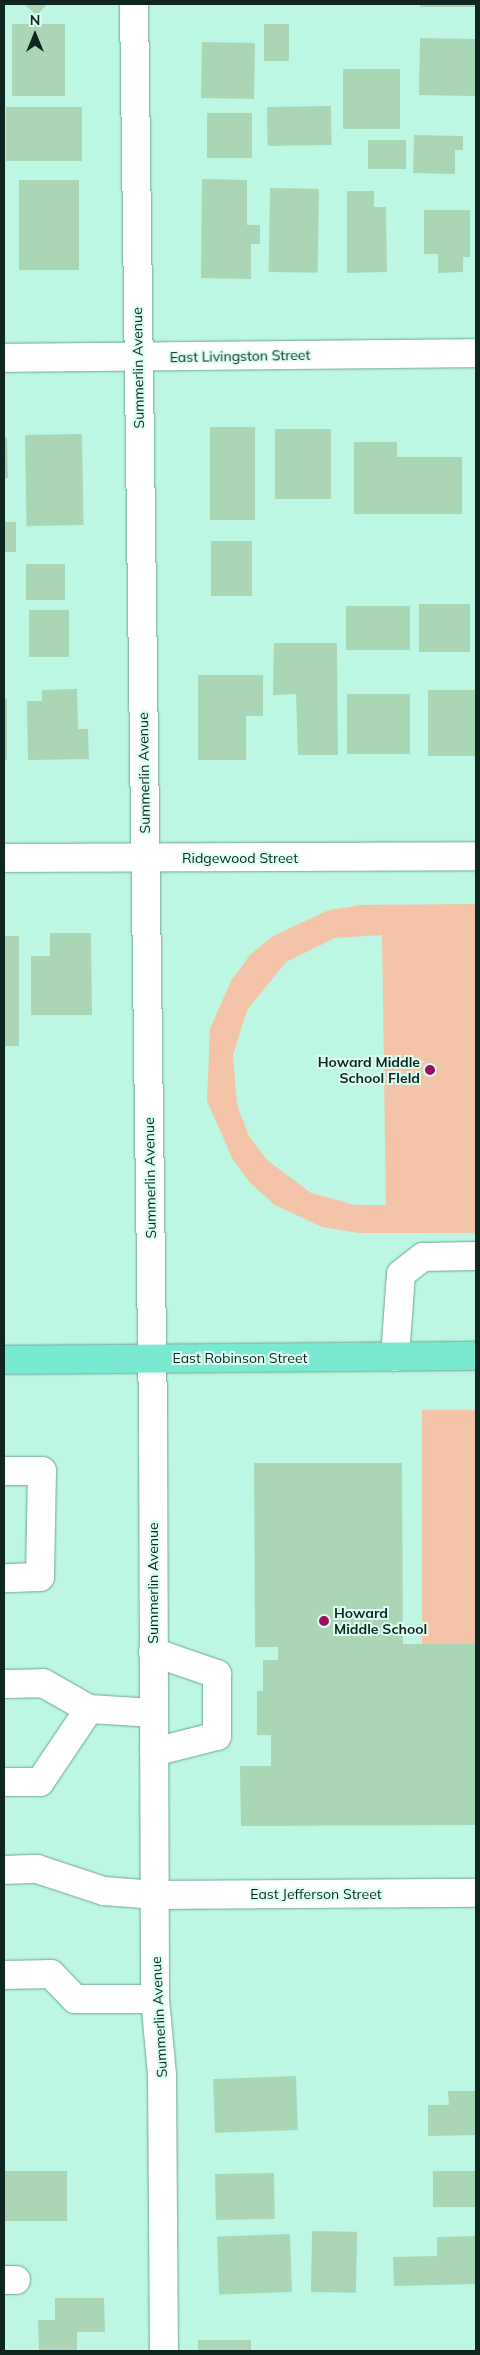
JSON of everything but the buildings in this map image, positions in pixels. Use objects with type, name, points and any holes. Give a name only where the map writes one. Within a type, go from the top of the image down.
[{"type":"main road","name":"East Robinson Street","points":[[4,1360],[476,1356]]},
{"type":"street","name":"Summerlin Avenue","points":[[134,4],[152,1358],[155,1999],[162,2075],[164,2351]]},
{"type":"street","name":"East Livingston Street","points":[[4,358],[476,353]]},
{"type":"street","name":"Ridgewood Street","points":[[4,858],[476,856]]},
{"type":"street","points":[[395,1356],[401,1274],[423,1256],[476,1256]]},
{"type":"street","points":[[4,1471],[42,1471],[40,1577],[4,1578]]},
{"type":"street","points":[[153,1652],[217,1674],[217,1736],[154,1752]]},
{"type":"street","points":[[4,1684],[43,1683],[89,1709],[154,1713]]},
{"type":"street","points":[[4,1782],[40,1782],[89,1709]]},
{"type":"street","name":"East Jefferson Street","points":[[4,1870],[37,1869],[104,1891],[156,1895],[476,1893]]},
{"type":"street","points":[[4,1974],[51,1974],[75,1998],[155,1999]]},
{"type":"shaded area","points":[[476,904],[476,1233],[358,1233],[322,1227],[275,1205],[250,1183],[232,1158],[207,1101],[210,1029],[231,981],[250,955],[273,936],[329,910],[362,905]],"holes":[[[382,935],[386,1205],[355,1205],[311,1193],[267,1160],[249,1136],[237,1105],[233,1055],[247,1010],[286,962],[335,938]]]},
{"type":"shaded area","points":[[422,1410],[476,1410],[476,1644],[422,1644]]},
{"type":"place","name":"Howard Middle School FIeld","points":[[430,1070]]},
{"type":"place","name":"Howard Middle School","points":[[324,1621]]}]
